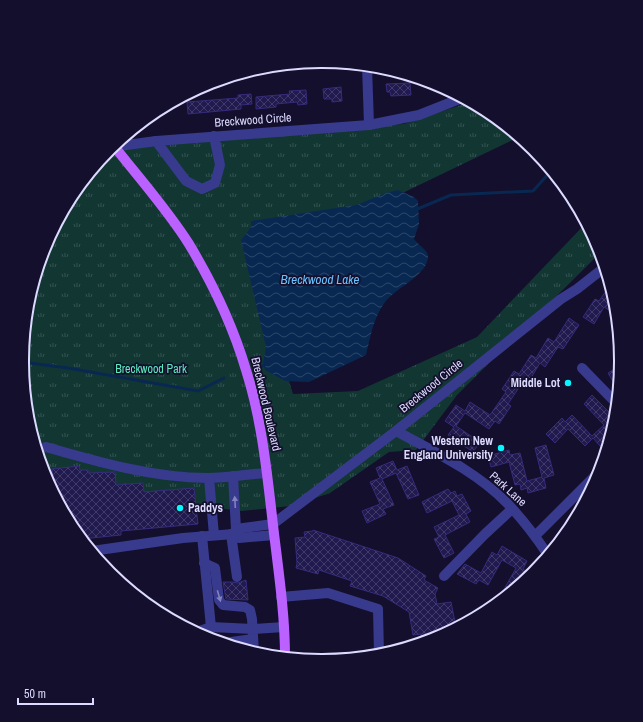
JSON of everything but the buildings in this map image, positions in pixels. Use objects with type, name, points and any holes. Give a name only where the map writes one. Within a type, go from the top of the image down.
[{"type":"main road","name":"Breckwood Boulevard","points":[[118,152],[157,198],[181,232],[204,271],[224,312],[242,356],[251,387],[267,473],[281,597],[285,651]]},
{"type":"main road","points":[[285,645],[287,651]]},
{"type":"street","points":[[367,72],[369,125]]},
{"type":"street","name":"Breckwood Circle","points":[[125,145],[214,136],[369,125],[420,115],[455,101]]},
{"type":"street","points":[[156,141],[186,181],[202,189],[215,183],[220,165],[214,136]]},
{"type":"street","name":"Breckwood Circle","points":[[273,524],[396,431],[561,300],[599,271]]},
{"type":"street","points":[[582,368],[611,398]]},
{"type":"street","name":"Park Lane","points":[[396,431],[465,470],[495,492],[512,509],[535,536],[545,550]]},
{"type":"street","points":[[46,447],[84,458],[140,470],[209,478],[267,473]]},
{"type":"street","points":[[233,476],[234,532],[237,577]]},
{"type":"street","points":[[209,478],[214,535]]},
{"type":"street","points":[[535,536],[582,493]]},
{"type":"street","points":[[444,576],[512,509]]},
{"type":"street","points":[[99,550],[214,535],[273,524]]},
{"type":"street","points":[[234,532],[239,538],[274,535]]},
{"type":"street","points":[[202,536],[211,628]]},
{"type":"street","points":[[204,563],[214,568],[219,600],[223,605],[245,607],[250,610],[254,646]]},
{"type":"street","points":[[281,597],[328,593],[378,608],[379,648]]},
{"type":"street","points":[[233,640],[284,627]]},
{"type":"street","points":[[206,629],[211,628],[253,634]]},
{"type":"green space","name":"Breckwood Park","points":[[462,105],[500,129],[513,140],[278,253],[267,310],[293,394],[358,391],[477,337],[582,228],[595,258],[457,395],[416,450],[389,452],[330,493],[291,506],[241,511],[58,488],[51,473],[39,437],[32,399],[29,361],[35,304],[39,285],[51,249],[68,215],[89,183],[115,154],[130,140],[133,142],[404,124]]},
{"type":"water","name":"Breckwood Lake","points":[[398,190],[414,197],[418,201],[419,224],[414,239],[427,252],[428,257],[422,271],[394,293],[383,305],[374,323],[366,355],[309,382],[285,381],[265,370],[263,363],[266,347],[241,240],[251,227],[251,221],[356,205],[386,193]]},
{"type":"waterway","points":[[415,210],[451,195],[533,191],[547,175]]},
{"type":"waterway","points":[[29,363],[68,368],[198,391],[224,378]]},
{"type":"waterway","points":[[258,368],[267,364]]},
{"type":"place","name":"Middle Lot","points":[[568,383]]},
{"type":"place","name":"Western New England University","points":[[501,448]]},
{"type":"place","name":"Paddys","points":[[180,508]]}]
